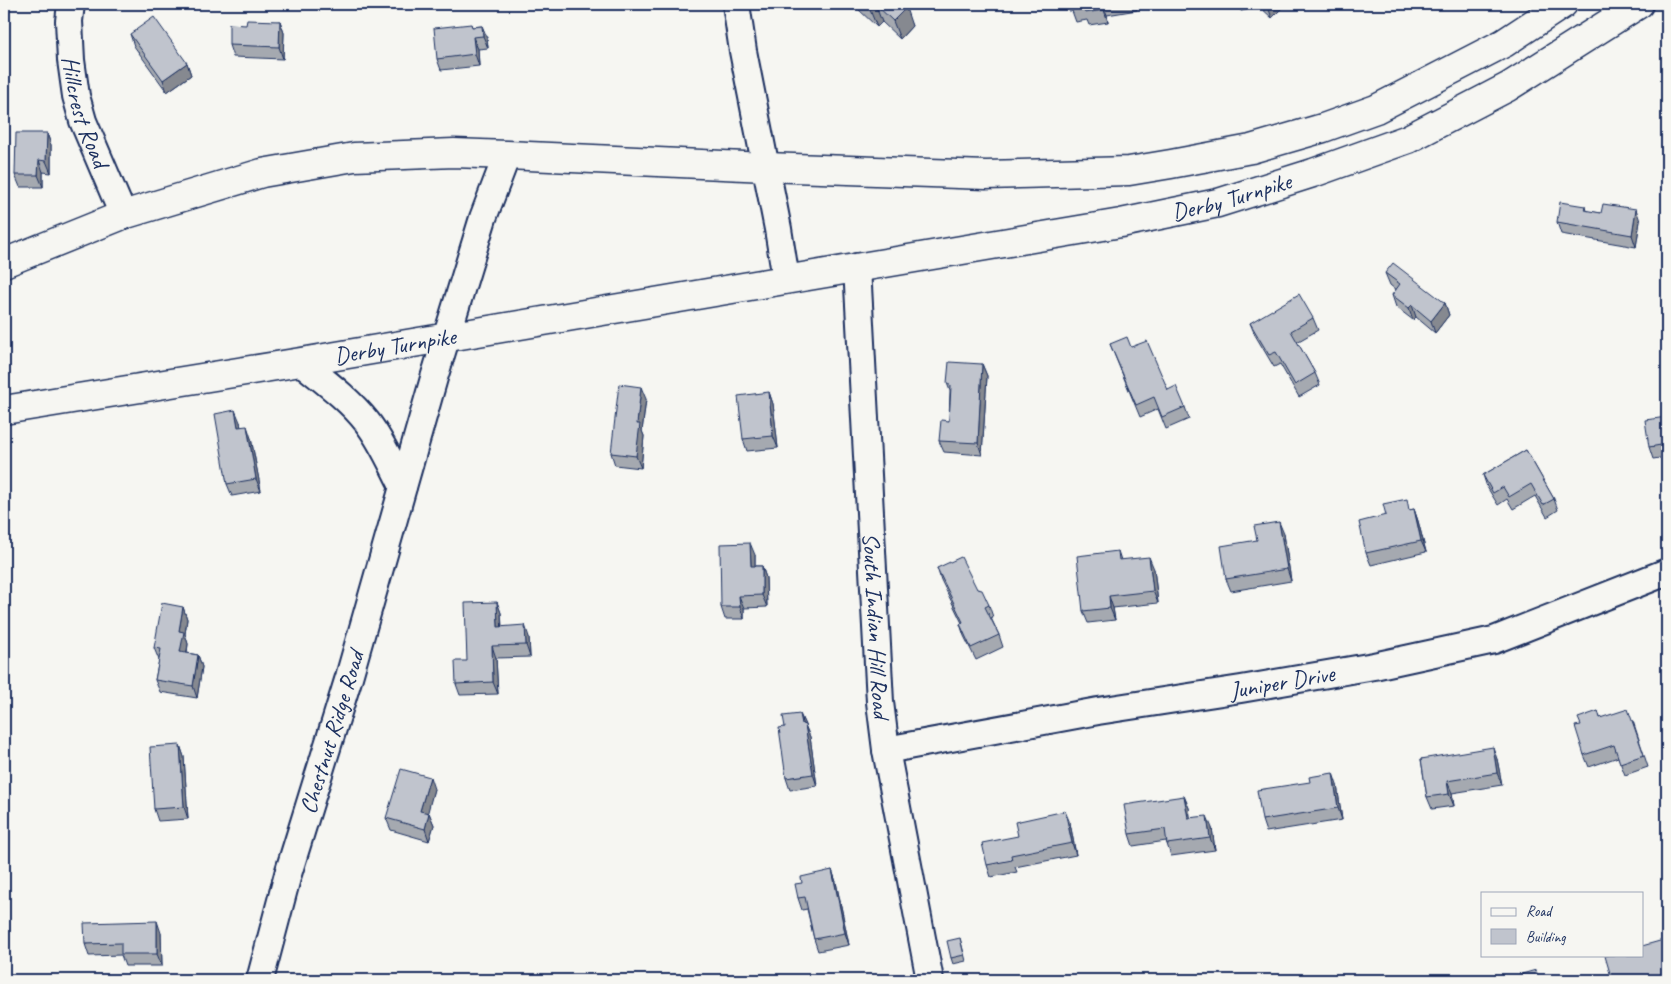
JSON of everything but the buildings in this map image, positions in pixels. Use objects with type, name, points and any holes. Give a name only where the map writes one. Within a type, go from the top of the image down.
[{"type":"highway","name":"Derby Turnpike","points":[[4,263],[123,215],[262,173],[354,157],[436,154],[506,155],[986,175],[1129,171],[1212,157],[1284,140],[1376,109],[1504,43],[1563,4]]},
{"type":"highway","name":"Derby Turnpike","points":[[4,410],[301,362],[857,266],[1121,223],[1218,202],[1313,173],[1414,136],[1508,87],[1639,4]]},
{"type":"street","name":"Hillcrest Road","points":[[71,4],[69,21],[71,60],[76,96],[83,121],[123,215]]},
{"type":"street","points":[[736,4],[743,51],[778,228],[786,279]]},
{"type":"street","name":"Chestnut Ridge Road","points":[[260,980],[288,874],[349,677],[447,336],[483,218],[506,155]]},
{"type":"street","name":"South Indian Hill Road","points":[[857,266],[880,702],[886,750],[930,980]]},
{"type":"street","points":[[301,362],[335,390],[367,422],[388,455],[403,486]]},
{"type":"street","name":"Juniper Drive","points":[[886,750],[1098,711],[1374,666],[1494,640],[1667,572]]}]
